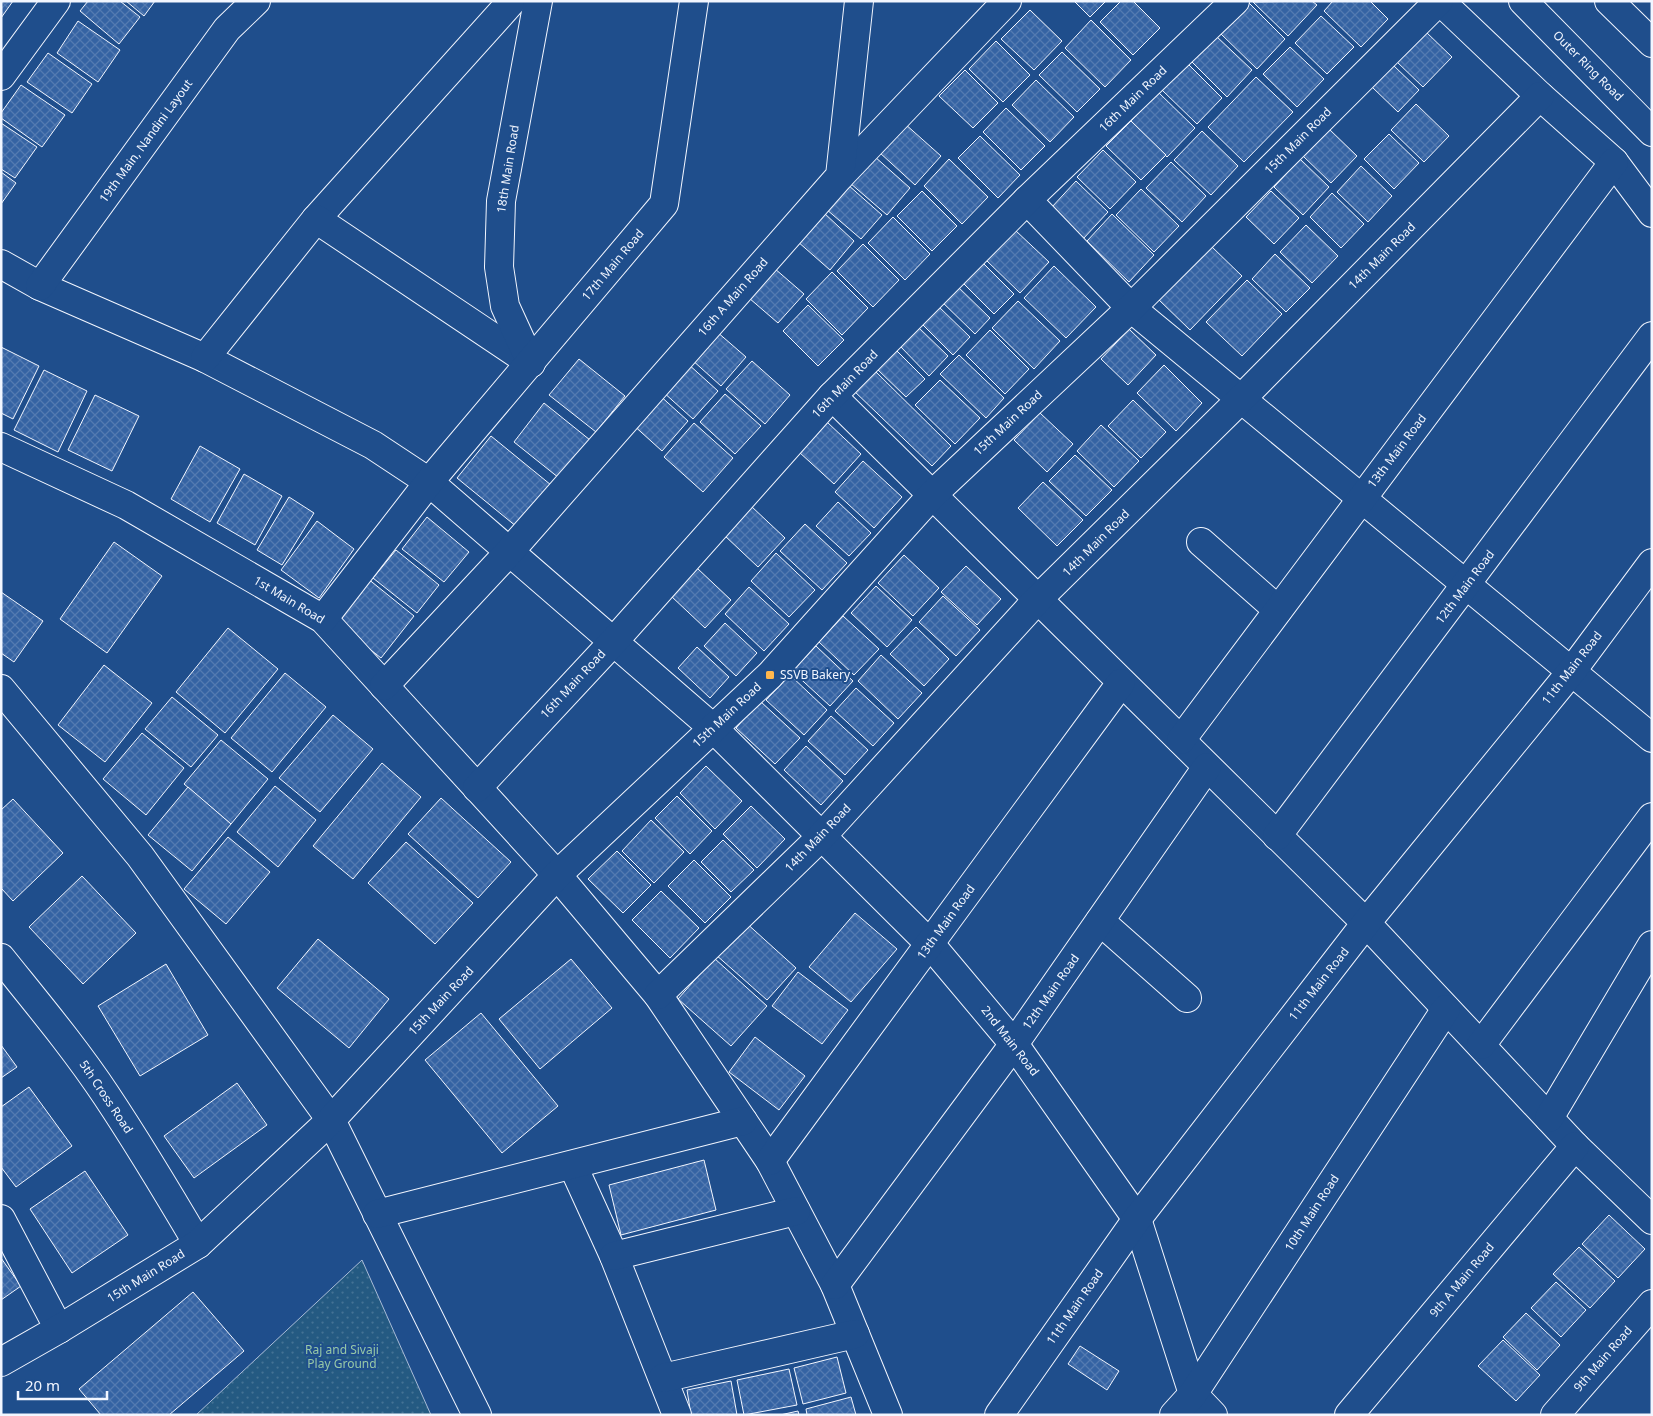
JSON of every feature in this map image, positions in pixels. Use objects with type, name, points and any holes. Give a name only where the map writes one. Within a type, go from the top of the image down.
[{"type":"main road","points":[[1,76],[56,1]]},
{"type":"main road","name":"19th Main, Nandini Layout","points":[[40,286],[228,29],[256,1]]},
{"type":"main road","points":[[205,358],[316,219],[512,1]]},
{"type":"main road","name":"18th Main Road","points":[[532,363],[505,306],[499,266],[501,201],[538,1]]},
{"type":"main road","name":"17th Main Road","points":[[323,619],[429,482],[532,363],[664,204],[694,1]]},
{"type":"main road","points":[[840,176],[859,1]]},
{"type":"main road","name":"16th A Main Road","points":[[384,686],[510,551],[840,176],[1007,1]]},
{"type":"main road","name":"16th Main Road","points":[[477,788],[614,641],[832,396],[1027,200],[1235,1]]},
{"type":"main road","points":[[1440,1],[1540,96],[1614,162],[1652,213]]},
{"type":"main road","name":"15th Main Road","points":[[1,1362],[198,1244],[331,1120],[557,875],[770,675],[933,494],[1131,308],[1440,1]]},
{"type":"main road","name":"Outer Ring Road","points":[[1524,1],[1652,132]]},
{"type":"main road","points":[[1608,1],[1652,43]]},
{"type":"main road","name":"14th Main Road","points":[[658,995],[821,837],[1038,599],[1241,399],[1540,96]]},
{"type":"main road","name":"13th Main Road","points":[[1180,740],[1614,162]]},
{"type":"main road","points":[[1027,200],[1131,308],[1652,738]]},
{"type":"main road","points":[[316,219],[532,363]]},
{"type":"main road","name":"2nd Main Road","points":[[1,264],[40,286],[205,358],[373,445],[429,482],[713,728],[930,944],[1014,1044],[1137,1219],[1193,1394],[1213,1415]]},
{"type":"main road","name":"12th Main Road","points":[[1277,836],[1652,336]]},
{"type":"main road","points":[[832,396],[1366,923],[1548,1118],[1652,1220]]},
{"type":"main road","name":"1st Main Road","points":[[1,448],[126,505],[323,619],[557,875],[658,995],[770,1160],[835,1285],[888,1415]]},
{"type":"main road","points":[[1201,542],[1278,610]]},
{"type":"main road","name":"11th Main Road","points":[[999,1415],[1137,1219],[1366,923],[1571,672],[1652,563]]},
{"type":"main road","name":"13th Main Road","points":[[770,1160],[1121,683]]},
{"type":"main road","points":[[1,689],[140,856],[331,1120],[477,1415]]},
{"type":"main road","name":"12th Main Road","points":[[835,1285],[1014,1044],[1207,767]]},
{"type":"main road","points":[[1481,1046],[1652,816]]},
{"type":"main road","points":[[1100,920],[1187,998]]},
{"type":"main road","points":[[1548,1118],[1652,945]]},
{"type":"main road","name":"5th Cross Road","points":[[1,958],[53,1022],[105,1094],[153,1167],[198,1244]]},
{"type":"main road","name":"10th Main Road","points":[[1174,1415],[1193,1394],[1446,1009]]},
{"type":"main road","points":[[377,1214],[573,1166],[743,1121]]},
{"type":"main road","name":"9th A Main Road","points":[[1349,1415],[1575,1146]]},
{"type":"main road","points":[[573,1166],[614,1256],[677,1415]]},
{"type":"main road","points":[[614,1256],[796,1211]]},
{"type":"main road","points":[[1,1219],[59,1329]]},
{"type":"main road","name":"9th Main Road","points":[[1555,1415],[1652,1304]]},
{"type":"main road","points":[[662,1378],[855,1334]]},
{"type":"green space","name":"Raj and Sivaji Play Ground","points":[[362,1260],[431,1415],[196,1415]]},
{"type":"building","points":[[1,1],[13,1],[1,18]]},
{"type":"building","points":[[88,1],[120,1],[140,17],[119,44],[80,11]]},
{"type":"building","points":[[126,1],[155,1],[144,16]]},
{"type":"building","points":[[1074,1],[1106,1],[1090,17]]},
{"type":"building","points":[[1121,1],[1133,1],[1160,28],[1133,55],[1100,22]]},
{"type":"building","points":[[1312,1],[1317,5],[1288,36],[1253,2]]},
{"type":"building","points":[[1333,1],[1370,1],[1388,19],[1361,47],[1324,11]]},
{"type":"building","points":[[1249,3],[1285,39],[1257,69],[1220,33]]},
{"type":"building","points":[[1030,10],[1062,41],[1034,70],[1001,39]]},
{"type":"building","points":[[1321,16],[1354,47],[1327,74],[1295,43]]},
{"type":"building","points":[[1091,20],[1131,60],[1105,87],[1065,48]]},
{"type":"building","points":[[78,21],[120,50],[98,82],[57,53]]},
{"type":"building","points":[[1425,31],[1452,57],[1423,87],[1396,61]]},
{"type":"building","points":[[1215,35],[1252,70],[1227,97],[1191,61]]},
{"type":"building","points":[[996,41],[1030,75],[1003,102],[969,69]]},
{"type":"building","points":[[1290,47],[1324,79],[1297,107],[1263,74]]},
{"type":"building","points":[[1062,52],[1100,89],[1077,112],[1039,75]]},
{"type":"building","points":[[48,53],[92,84],[72,113],[27,82]]},
{"type":"building","points":[[1188,64],[1222,98],[1197,124],[1162,90]]},
{"type":"building","points":[[1393,65],[1419,90],[1398,112],[1372,87]]},
{"type":"building","points":[[965,70],[998,103],[973,128],[939,96]]},
{"type":"building","points":[[1256,77],[1293,112],[1244,162],[1208,127]]},
{"type":"building","points":[[1036,80],[1074,117],[1050,142],[1012,105]]},
{"type":"building","points":[[21,85],[65,115],[42,147],[1,118],[1,113]]},
{"type":"building","points":[[1158,92],[1195,128],[1167,157],[1131,121]]},
{"type":"building","points":[[1416,104],[1449,136],[1424,162],[1391,130]]},
{"type":"building","points":[[1006,108],[1045,146],[1021,170],[983,132]]},
{"type":"building","points":[[1131,121],[1166,155],[1141,180],[1106,146]]},
{"type":"building","points":[[1,123],[37,147],[15,178],[1,169]]},
{"type":"building","points":[[904,123],[941,156],[915,185],[879,152]]},
{"type":"building","points":[[1328,128],[1357,156],[1331,183],[1302,155]]},
{"type":"building","points":[[1202,131],[1238,166],[1211,195],[1174,160]]},
{"type":"building","points":[[1389,134],[1419,163],[1394,189],[1364,159]]},
{"type":"building","points":[[980,136],[1020,175],[998,198],[958,158]]},
{"type":"building","points":[[1103,150],[1136,182],[1110,209],[1077,177]]},
{"type":"building","points":[[874,156],[910,188],[887,215],[850,183]]},
{"type":"building","points":[[949,159],[988,197],[962,224],[924,186]]},
{"type":"building","points":[[1300,159],[1329,187],[1303,215],[1274,187]]},
{"type":"building","points":[[1171,162],[1206,196],[1182,222],[1146,188]]},
{"type":"building","points":[[1361,166],[1392,196],[1368,222],[1337,192]]},
{"type":"building","points":[[1,172],[16,183],[1,204]]},
{"type":"building","points":[[1076,181],[1108,212],[1083,239],[1051,208]]},
{"type":"building","points":[[847,184],[882,215],[861,239],[826,209]]},
{"type":"building","points":[[1141,189],[1179,226],[1154,252],[1116,215]]},
{"type":"building","points":[[922,191],[957,226],[932,251],[897,216]]},
{"type":"building","points":[[1271,191],[1299,218],[1274,244],[1246,217]]},
{"type":"building","points":[[1332,193],[1364,224],[1341,248],[1310,217]]},
{"type":"building","points":[[823,212],[854,241],[830,270],[797,241]]},
{"type":"building","points":[[1112,214],[1154,255],[1129,282],[1087,241]]},
{"type":"building","points":[[893,217],[930,254],[905,280],[868,243]]},
{"type":"building","points":[[1306,225],[1338,256],[1312,283],[1280,252]]},
{"type":"building","points":[[1015,230],[1049,262],[1020,293],[986,260]]},
{"type":"building","points":[[863,244],[899,280],[873,307],[837,271]]},
{"type":"building","points":[[1210,245],[1242,276],[1190,330],[1158,299]]},
{"type":"building","points":[[1275,254],[1310,288],[1286,312],[1252,279]]},
{"type":"building","points":[[982,262],[1014,294],[994,314],[962,282]]},
{"type":"building","points":[[1054,266],[1096,307],[1066,338],[1024,298]]},
{"type":"building","points":[[774,268],[804,294],[778,323],[749,298]]},
{"type":"building","points":[[832,272],[868,308],[842,335],[806,299]]},
{"type":"building","points":[[1247,280],[1282,314],[1242,356],[1206,322]]},
{"type":"building","points":[[954,283],[990,318],[975,334],[938,298]]},
{"type":"building","points":[[1018,301],[1060,341],[1034,369],[992,328]]},
{"type":"building","points":[[808,305],[844,340],[818,366],[783,331]]},
{"type":"building","points":[[937,305],[970,337],[953,355],[920,322]]},
{"type":"building","points":[[917,326],[948,356],[929,376],[899,345]]},
{"type":"building","points":[[1129,329],[1156,355],[1128,385],[1101,359]]},
{"type":"building","points":[[990,330],[1029,369],[1005,394],[966,355]]},
{"type":"building","points":[[716,331],[746,357],[721,386],[691,359]]},
{"type":"building","points":[[1,347],[39,366],[13,419],[1,413]]},
{"type":"building","points":[[896,350],[925,379],[906,397],[877,369]]},
{"type":"building","points":[[959,355],[1004,398],[986,418],[940,374]]},
{"type":"building","points":[[579,359],[625,396],[596,432],[549,395]]},
{"type":"building","points":[[752,361],[790,395],[765,424],[726,389]]},
{"type":"building","points":[[687,363],[718,391],[693,419],[662,391]]},
{"type":"building","points":[[1164,365],[1202,403],[1176,431],[1137,393]]},
{"type":"building","points":[[872,368],[951,446],[932,466],[852,389]]},
{"type":"building","points":[[44,370],[87,391],[58,452],[14,430]]},
{"type":"building","points":[[940,380],[980,418],[955,444],[915,405]]},
{"type":"building","points":[[657,393],[688,421],[662,451],[631,423]]},
{"type":"building","points":[[725,394],[761,426],[735,454],[700,422]]},
{"type":"building","points":[[95,395],[139,416],[112,471],[68,450]]},
{"type":"building","points":[[1133,400],[1166,432],[1141,458],[1108,426]]},
{"type":"building","points":[[544,403],[590,440],[559,478],[514,442]]},
{"type":"building","points":[[1040,413],[1073,444],[1047,472],[1014,440]]},
{"type":"building","points":[[827,422],[861,454],[834,484],[799,452]]},
{"type":"building","points":[[694,423],[733,458],[703,492],[664,457]]},
{"type":"building","points":[[1101,425],[1139,461],[1114,487],[1077,451]]},
{"type":"building","points":[[491,436],[551,485],[517,527],[457,478]]},
{"type":"building","points":[[200,446],[240,469],[210,522],[171,499]]},
{"type":"building","points":[[1075,455],[1112,490],[1086,516],[1049,481]]},
{"type":"building","points":[[863,461],[902,497],[874,528],[835,492]]},
{"type":"building","points":[[244,474],[282,496],[255,545],[217,523]]},
{"type":"building","points":[[1043,482],[1083,520],[1057,546],[1018,508]]},
{"type":"building","points":[[289,497],[314,513],[282,565],[257,550]]},
{"type":"building","points":[[838,502],[871,533],[849,556],[816,526]]},
{"type":"building","points":[[751,506],[785,538],[758,567],[724,535]]},
{"type":"building","points":[[427,517],[469,552],[444,582],[402,549]]},
{"type":"building","points":[[317,521],[354,549],[319,598],[281,570]]},
{"type":"building","points":[[805,524],[847,563],[822,590],[780,551]]},
{"type":"building","points":[[114,542],[162,576],[107,653],[60,619]]},
{"type":"building","points":[[396,550],[439,585],[417,613],[373,578]]},
{"type":"building","points":[[776,553],[815,590],[789,617],[751,581]]},
{"type":"building","points":[[904,555],[939,588],[913,616],[878,583]]},
{"type":"building","points":[[966,566],[1001,599],[977,625],[941,592]]},
{"type":"building","points":[[697,568],[731,600],[705,628],[671,596]]},
{"type":"building","points":[[367,578],[414,616],[381,658],[333,620]]},
{"type":"building","points":[[876,586],[912,620],[887,647],[851,613]]},
{"type":"building","points":[[749,587],[789,624],[764,651],[725,614]]},
{"type":"building","points":[[1,592],[43,621],[14,662],[1,653]]},
{"type":"building","points":[[943,596],[980,630],[956,656],[919,622]]},
{"type":"building","points":[[843,616],[879,649],[854,675],[819,642]]},
{"type":"building","points":[[725,623],[757,653],[736,676],[704,646]]},
{"type":"building","points":[[916,627],[949,659],[924,686],[890,654]]},
{"type":"building","points":[[228,628],[278,669],[225,733],[176,692]]},
{"type":"building","points":[[816,646],[853,681],[830,706],[792,671]]},
{"type":"building","points":[[697,647],[729,677],[710,698],[678,668]]},
{"type":"building","points":[[881,655],[922,693],[898,719],[858,681]]},
{"type":"building","points":[[104,665],[152,703],[105,762],[58,725]]},
{"type":"building","points":[[285,673],[326,707],[272,772],[231,738]]},
{"type":"building","points":[[790,675],[827,710],[804,735],[766,700]]},
{"type":"building","points":[[856,688],[894,723],[873,746],[835,711]]},
{"type":"building","points":[[172,697],[218,735],[191,767],[145,729]]},
{"type":"building","points":[[760,701],[800,738],[775,764],[736,728]]},
{"type":"building","points":[[333,715],[373,749],[320,812],[279,778]]},
{"type":"building","points":[[831,716],[868,750],[845,775],[808,741]]},
{"type":"building","points":[[142,733],[184,768],[146,815],[103,779]]},
{"type":"building","points":[[221,740],[268,779],[231,824],[184,784]]},
{"type":"building","points":[[806,746],[843,781],[821,805],[784,770]]},
{"type":"building","points":[[382,763],[421,797],[353,879],[313,846]]},
{"type":"building","points":[[706,766],[742,801],[715,829],[680,793]]},
{"type":"building","points":[[275,786],[316,820],[278,867],[237,832]]},
{"type":"building","points":[[188,787],[231,824],[192,871],[148,835]]},
{"type":"building","points":[[677,796],[712,831],[690,854],[655,818]]},
{"type":"building","points":[[441,798],[511,862],[478,898],[408,834]]},
{"type":"building","points":[[13,799],[63,853],[13,901],[1,888],[1,810]]},
{"type":"building","points":[[751,806],[785,839],[757,868],[723,834]]},
{"type":"building","points":[[651,820],[684,852],[654,883],[622,851]]},
{"type":"building","points":[[228,837],[270,872],[226,924],[184,889]]},
{"type":"building","points":[[723,840],[754,870],[731,892],[701,862]]},
{"type":"building","points":[[406,842],[473,903],[435,944],[368,883]]},
{"type":"building","points":[[617,851],[651,885],[623,913],[588,879]]},
{"type":"building","points":[[694,860],[731,897],[705,923],[668,886]]},
{"type":"building","points":[[82,876],[136,933],[83,984],[29,927]]},
{"type":"building","points":[[661,891],[699,928],[670,958],[632,920]]},
{"type":"building","points":[[855,913],[897,949],[851,1002],[809,967]]},
{"type":"building","points":[[744,921],[796,968],[767,1000],[715,954]]},
{"type":"building","points":[[318,939],[389,999],[349,1048],[277,988]]},
{"type":"building","points":[[714,958],[767,1006],[731,1046],[678,999]]},
{"type":"building","points":[[571,959],[612,1008],[540,1069],[499,1019]]},
{"type":"building","points":[[166,964],[208,1035],[140,1076],[98,1006]]},
{"type":"building","points":[[798,972],[848,1010],[822,1044],[772,1006]]},
{"type":"building","points":[[481,1013],[558,1106],[502,1153],[425,1060]]},
{"type":"building","points":[[755,1037],[805,1076],[779,1110],[729,1072]]},
{"type":"building","points":[[1,1045],[17,1067],[1,1078]]},
{"type":"building","points":[[237,1083],[267,1125],[194,1178],[164,1136]]},
{"type":"building","points":[[29,1087],[72,1146],[16,1187],[1,1167],[1,1107]]},
{"type":"building","points":[[704,1160],[716,1210],[621,1235],[609,1185]]},
{"type":"building","points":[[85,1171],[128,1235],[72,1273],[30,1209]]},
{"type":"building","points":[[1609,1215],[1645,1249],[1618,1278],[1582,1244]]},
{"type":"building","points":[[1579,1247],[1615,1281],[1590,1308],[1553,1274]]},
{"type":"building","points":[[1,1258],[21,1286],[1,1300]]},
{"type":"building","points":[[1556,1282],[1586,1310],[1561,1337],[1531,1308]]},
{"type":"building","points":[[193,1292],[244,1351],[169,1415],[101,1415],[79,1389]]},
{"type":"building","points":[[1526,1313],[1560,1345],[1537,1370],[1503,1337]]},
{"type":"building","points":[[1503,1340],[1540,1375],[1516,1401],[1478,1366]]},
{"type":"building","points":[[1080,1346],[1119,1371],[1107,1390],[1068,1364]]},
{"type":"building","points":[[837,1357],[846,1393],[803,1404],[794,1368]]},
{"type":"building","points":[[789,1369],[797,1405],[744,1415],[737,1380]]},
{"type":"building","points":[[731,1381],[737,1415],[691,1415],[687,1390]]},
{"type":"building","points":[[851,1397],[856,1415],[807,1415],[806,1409]]},
{"type":"building","points":[[798,1411],[799,1415],[780,1415]]},
{"type":"place","name":"SSVB Bakery","points":[[770,675]]}]
